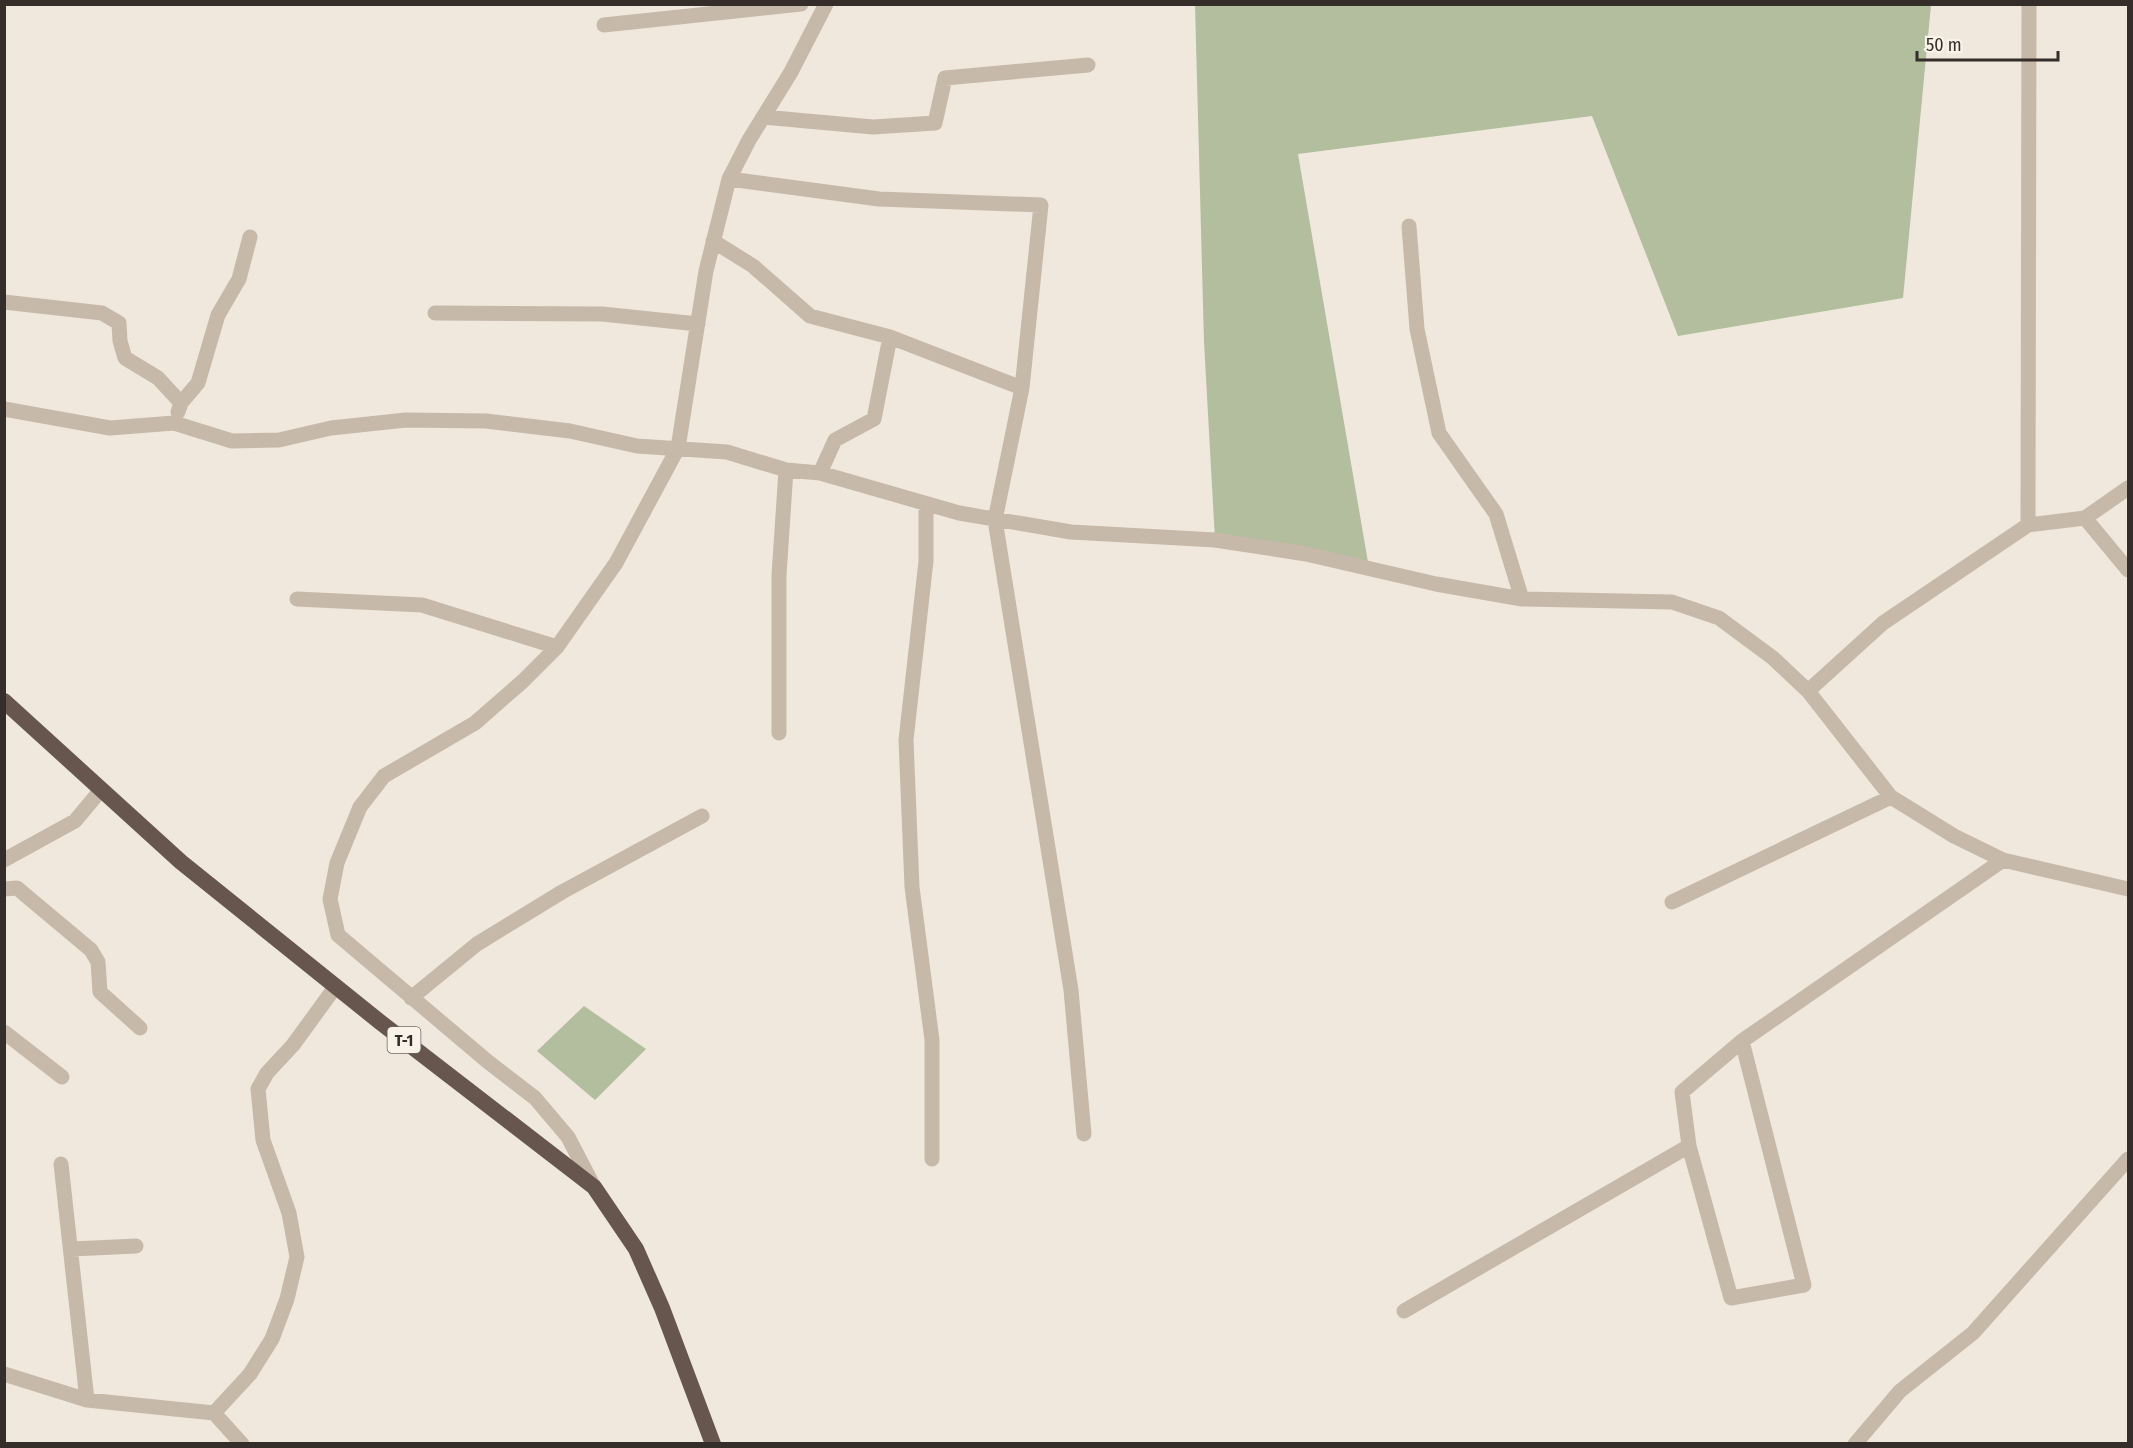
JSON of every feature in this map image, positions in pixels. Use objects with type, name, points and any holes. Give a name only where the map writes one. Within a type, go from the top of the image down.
[{"type":"highway","name":"T-1","points":[[4,701],[100,791],[181,862],[594,1187],[636,1249],[662,1308],[713,1443]]},
{"type":"street","points":[[604,25],[801,4]]},
{"type":"street","points":[[594,1187],[568,1137],[535,1098],[411,998],[338,935],[330,899],[337,863],[360,807],[384,777],[475,723],[523,681],[557,646],[616,563],[678,448],[713,241],[729,179],[791,72],[826,4]]},
{"type":"street","points":[[2028,525],[2029,4]]},
{"type":"street","points":[[763,117],[873,127],[934,123],[945,78],[1088,65]]},
{"type":"street","points":[[729,179],[879,199],[1041,205],[1022,388],[995,520],[1071,990],[1084,1134]]},
{"type":"street","points":[[1409,226],[1417,329],[1439,433],[1496,514],[1522,598]]},
{"type":"street","points":[[174,423],[181,403],[198,383],[219,315],[239,279],[250,237]]},
{"type":"street","points":[[713,241],[753,266],[810,316],[890,337],[1022,388]]},
{"type":"street","points":[[4,302],[102,313],[119,323],[120,341],[125,358],[159,378],[181,403]]},
{"type":"street","points":[[435,313],[602,314],[698,324]]},
{"type":"street","points":[[820,473],[835,440],[874,419],[890,337]]},
{"type":"street","points":[[4,409],[110,428],[174,423],[232,441],[279,440],[331,428],[406,420],[486,421],[570,431],[637,446],[727,452],[786,470],[820,473],[927,504],[995,520],[1071,532],[1206,539],[1306,554],[1436,584],[1522,598],[1672,602],[1719,618],[1773,658],[1808,691],[1891,797],[1954,836],[2003,860],[2128,889]]},
{"type":"street","points":[[779,733],[778,575],[786,470]]},
{"type":"street","points":[[1808,691],[1883,623],[2028,525],[2085,518],[2128,488]]},
{"type":"street","points":[[927,504],[926,561],[906,740],[912,887],[932,1040],[932,1160]]},
{"type":"street","points":[[2085,518],[2128,570]]},
{"type":"street","points":[[297,599],[422,605],[557,646]]},
{"type":"street","points":[[4,860],[75,821],[100,791]]},
{"type":"street","points":[[1672,902],[1891,797]]},
{"type":"street","points":[[411,998],[477,944],[562,892],[702,816]]},
{"type":"street","points":[[1742,1041],[1804,1285],[1731,1298],[1689,1146],[1682,1092],[1742,1041],[2003,860]]},
{"type":"street","points":[[4,889],[17,888],[91,950],[98,962],[100,992],[140,1028]]},
{"type":"street","points":[[214,1413],[250,1374],[272,1339],[297,1257],[289,1213],[263,1140],[258,1089],[267,1074],[293,1046],[336,986]]},
{"type":"street","points":[[4,1032],[62,1077]]},
{"type":"street","points":[[1404,1311],[1689,1146]]},
{"type":"street","points":[[1855,1443],[1900,1391],[1973,1333],[2128,1158]]},
{"type":"street","points":[[61,1164],[87,1400]]},
{"type":"street","points":[[72,1249],[136,1245]]},
{"type":"street","points":[[4,1374],[87,1400],[214,1413],[242,1443]]},
{"type":"green space","points":[[1195,5],[1931,5],[1903,298],[1678,336],[1592,116],[1298,154],[1369,568],[1215,540],[1204,342]]},
{"type":"green space","points":[[584,1006],[646,1049],[595,1100],[537,1051]]}]
